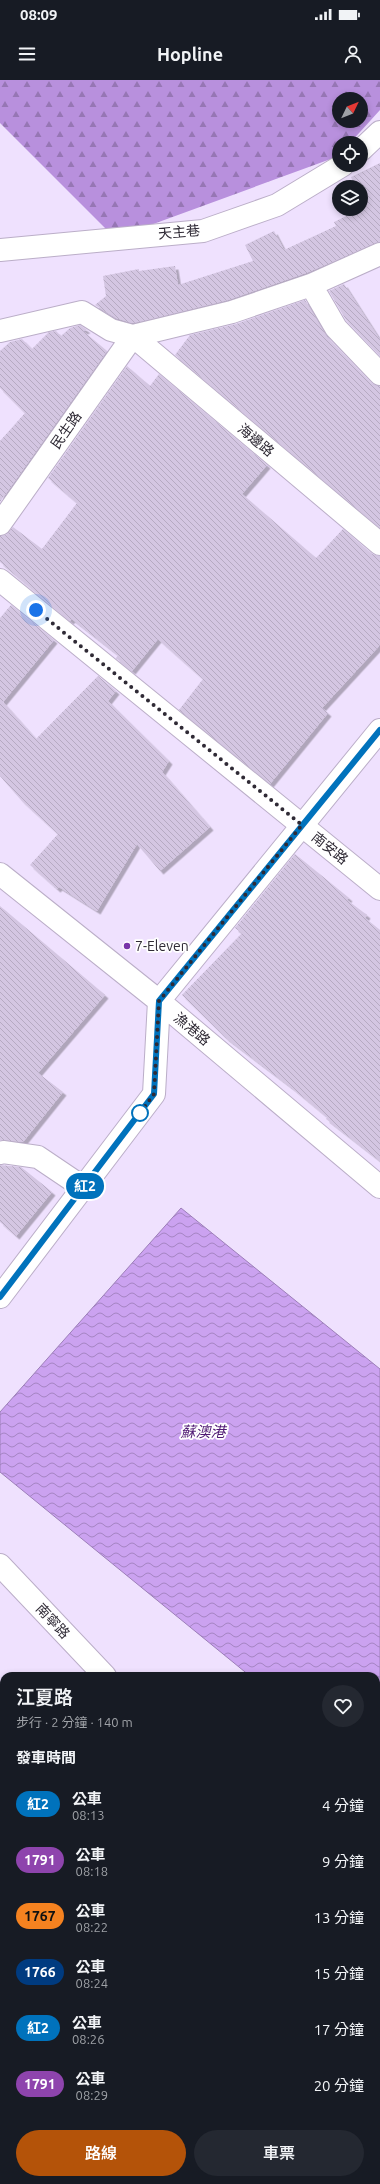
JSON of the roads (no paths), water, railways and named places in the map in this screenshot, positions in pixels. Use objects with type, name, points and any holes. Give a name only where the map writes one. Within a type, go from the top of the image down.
[{"type":"street","points":[[368,143],[380,132]]},
{"type":"street","name":"天主巷","points":[[0,250],[203,231],[277,205],[332,172]]},
{"type":"street","points":[[0,330],[82,312],[111,330],[133,336],[232,312],[311,285],[380,254]]},
{"type":"street","points":[[311,285],[336,328],[380,374]]},
{"type":"street","name":"民生路","points":[[0,524],[133,336]]},
{"type":"street","name":"海邊路","points":[[133,336],[380,544]]},
{"type":"street","name":"南安路","points":[[0,580],[380,889]]},
{"type":"street","points":[[0,1297],[154,1094],[159,1001],[380,730]]},
{"type":"street","name":"漁港路","points":[[0,874],[159,1001],[380,1187]]},
{"type":"street","points":[[0,1153],[3,1152],[38,1157],[84,1188]]},
{"type":"street","name":"南寧路","points":[[0,1565],[101,1672]]},
{"type":"water","name":"蘇澳港","points":[[181,1208],[380,1369],[380,1672],[245,1672],[0,1472],[0,1412]]},
{"type":"place","name":"7-Eleven","points":[[127,946]]}]
